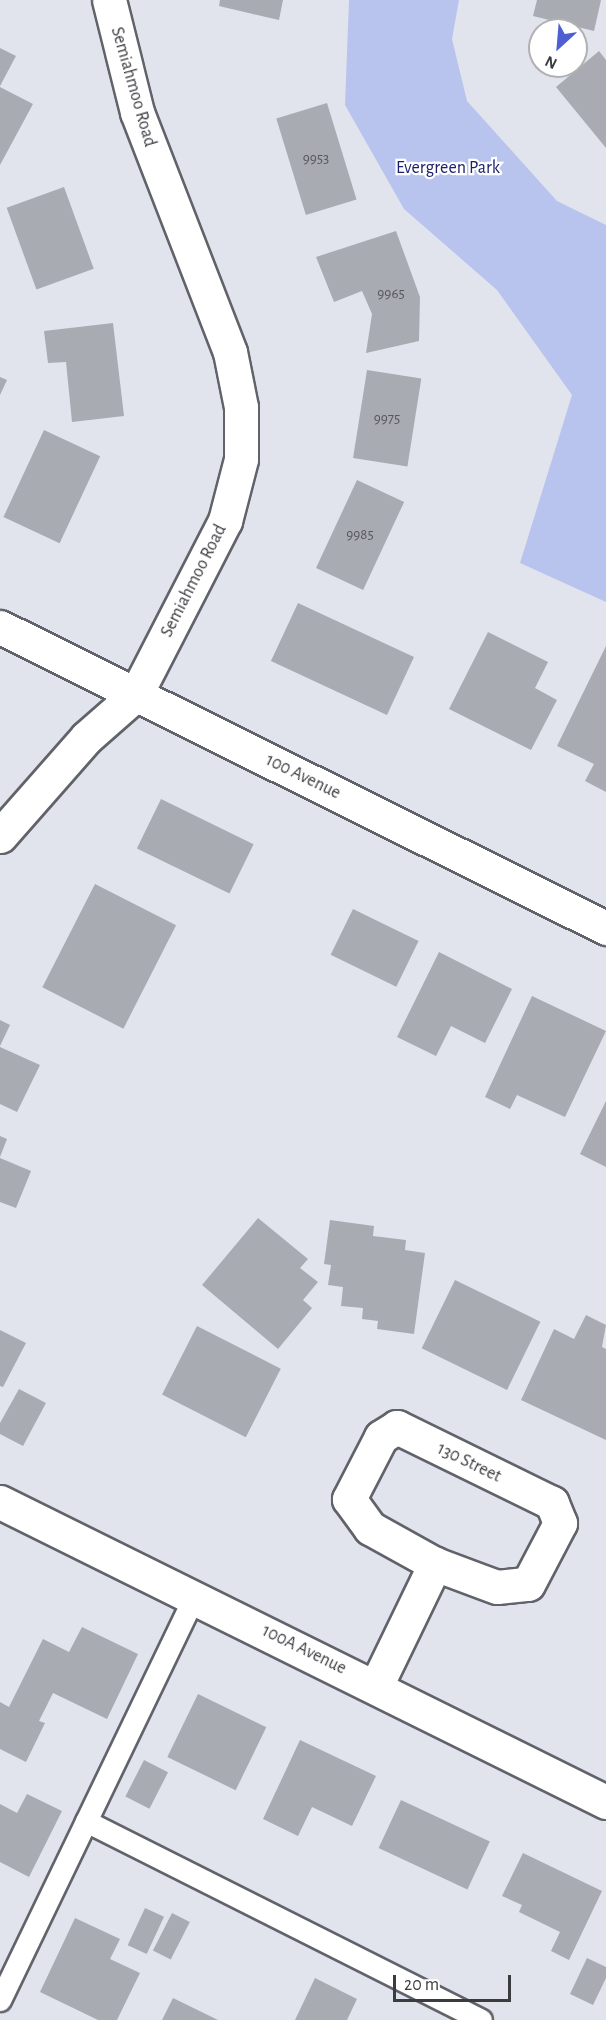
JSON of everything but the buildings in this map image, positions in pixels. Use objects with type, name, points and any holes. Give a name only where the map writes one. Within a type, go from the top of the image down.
[{"type":"street","name":"Semiahmoo Road","points":[[0,836],[86,738],[136,694],[225,521],[241,459],[241,407],[230,352],[137,112],[109,0]]},
{"type":"street","name":"100 Avenue","points":[[0,627],[606,928]]},
{"type":"street","name":"130 Street","points":[[397,1427],[552,1503],[560,1523],[528,1584],[497,1587],[435,1564],[370,1528],[349,1499],[381,1437],[397,1427]]},
{"type":"street","name":"100A Avenue","points":[[0,1502],[376,1686],[606,1802]]},
{"type":"street","points":[[376,1686],[435,1564]]},
{"type":"lane","points":[[0,2000],[194,1597]]},
{"type":"lane","points":[[86,1821],[481,2020]]},
{"type":"green space","name":"Evergreen Park","points":[[349,0],[459,0],[452,39],[467,101],[557,201],[606,225],[606,602],[520,563],[572,395],[497,290],[404,209],[345,105]]}]
